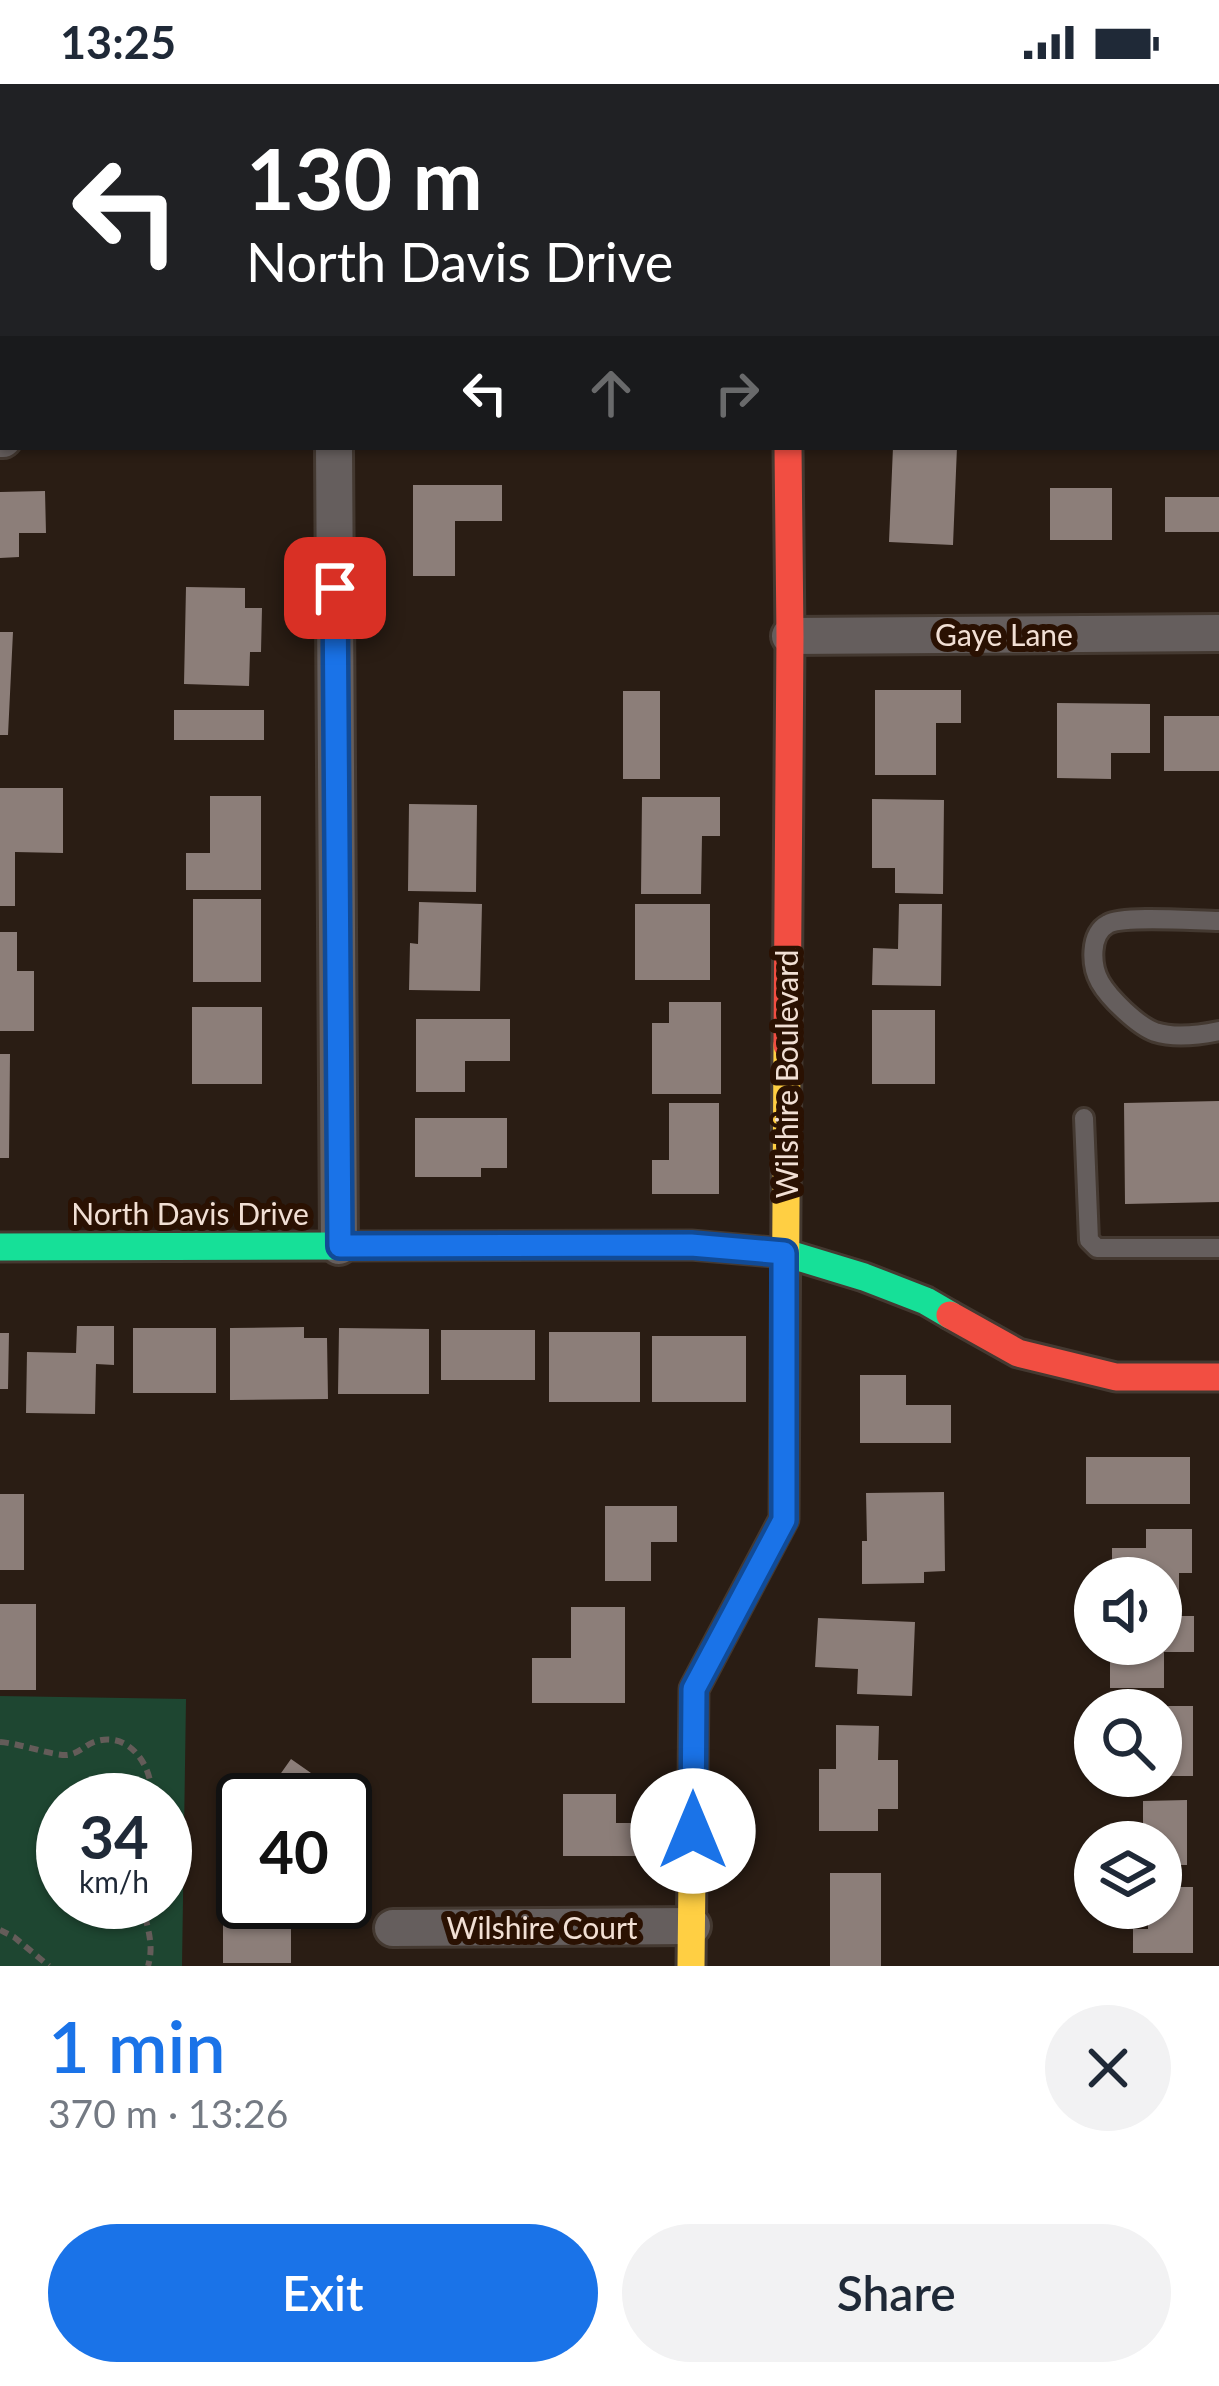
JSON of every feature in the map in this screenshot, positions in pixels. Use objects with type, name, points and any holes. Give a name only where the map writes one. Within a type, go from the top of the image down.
[{"type":"street","points":[[334,450],[340,1246]]},
{"type":"street","name":"Wilshire Boulevard","points":[[692,1966],[694,1689],[784,1520],[788,450]]},
{"type":"street","name":"Gaye Lane","points":[[790,636],[1219,633]]},
{"type":"street","name":"North Davis Drive","points":[[0,1246],[691,1245],[784,1253],[926,1301],[1018,1353],[1116,1377],[1219,1377]]},
{"type":"street","name":"Wilshire Court","points":[[393,1928],[692,1926]]},
{"type":"lane","points":[[1219,921],[1115,921],[1098,931],[1094,941],[1098,980],[1137,1023],[1160,1034],[1219,1030]]},
{"type":"lane","points":[[1084,1118],[1089,1240],[1097,1248],[1219,1248]]},
{"type":"path","points":[[0,1742],[66,1755],[94,1742],[119,1742],[130,1747],[149,1773]]},
{"type":"path","points":[[148,1966],[152,1954],[149,1929]]},
{"type":"path","points":[[0,1930],[49,1966]]},
{"type":"green space","points":[[0,1696],[186,1699],[185,1773],[36,1773],[36,1929],[183,1929],[182,1966],[0,1966]]},
{"type":"building","points":[[893,450],[957,450],[953,545],[889,542]]},
{"type":"building","points":[[413,485],[502,485],[502,521],[455,521],[455,576],[413,576]]},
{"type":"building","points":[[1050,488],[1112,488],[1112,540],[1050,540]]},
{"type":"building","points":[[45,491],[46,533],[19,533],[19,557],[0,558],[0,492]]},
{"type":"building","points":[[1165,497],[1219,497],[1219,532],[1165,532]]},
{"type":"building","points":[[186,587],[245,588],[245,608],[262,608],[261,652],[250,652],[249,686],[184,684]]},
{"type":"building","points":[[0,632],[13,632],[8,735],[0,735]]},
{"type":"building","points":[[875,690],[961,690],[961,723],[936,723],[936,775],[875,775]]},
{"type":"building","points":[[623,691],[660,691],[660,779],[623,779]]},
{"type":"building","points":[[1057,703],[1150,704],[1150,753],[1111,753],[1111,779],[1057,778]]},
{"type":"building","points":[[174,710],[264,710],[264,740],[174,740]]},
{"type":"building","points":[[1164,716],[1219,716],[1219,771],[1164,771]]},
{"type":"building","points":[[0,788],[63,788],[63,853],[15,852],[15,906],[0,906]]},
{"type":"building","points":[[210,796],[261,796],[261,890],[186,890],[186,853],[210,853]]},
{"type":"building","points":[[642,797],[720,797],[720,836],[702,836],[701,894],[641,894]]},
{"type":"building","points":[[872,799],[944,800],[943,894],[895,893],[895,868],[872,868]]},
{"type":"building","points":[[409,804],[477,805],[476,892],[408,891]]},
{"type":"building","points":[[193,899],[261,899],[261,982],[193,982]]},
{"type":"building","points":[[419,902],[482,904],[480,991],[409,990],[410,943],[418,944]]},
{"type":"building","points":[[635,904],[710,904],[710,980],[635,980]]},
{"type":"building","points":[[899,904],[942,904],[941,986],[872,985],[873,948],[898,949]]},
{"type":"building","points":[[0,932],[17,932],[17,971],[34,971],[34,1031],[0,1031]]},
{"type":"building","points":[[669,1002],[721,1002],[721,1094],[652,1094],[652,1023],[669,1023]]},
{"type":"building","points":[[192,1007],[262,1007],[262,1084],[192,1084]]},
{"type":"building","points":[[872,1010],[935,1010],[935,1084],[872,1084]]},
{"type":"building","points":[[416,1019],[510,1019],[510,1061],[465,1061],[465,1092],[416,1092]]},
{"type":"building","points":[[0,1054],[10,1054],[9,1158],[0,1158]]},
{"type":"building","points":[[1219,1101],[1219,1202],[1125,1204],[1124,1103]]},
{"type":"building","points":[[669,1103],[719,1103],[719,1194],[652,1194],[652,1160],[669,1160]]},
{"type":"building","points":[[415,1118],[507,1118],[507,1168],[481,1168],[481,1177],[415,1177]]},
{"type":"building","points":[[77,1326],[114,1326],[114,1365],[96,1364],[95,1414],[26,1413],[27,1352],[76,1353]]},
{"type":"building","points":[[304,1327],[304,1338],[327,1338],[328,1399],[230,1400],[230,1328]]},
{"type":"building","points":[[133,1328],[216,1328],[216,1393],[133,1393]]},
{"type":"building","points":[[339,1328],[429,1329],[429,1394],[338,1394]]},
{"type":"building","points":[[441,1330],[535,1330],[535,1380],[441,1380]]},
{"type":"building","points":[[549,1332],[640,1332],[640,1402],[549,1402]]},
{"type":"building","points":[[0,1333],[9,1333],[8,1389],[0,1389]]},
{"type":"building","points":[[652,1336],[746,1336],[746,1402],[652,1402]]},
{"type":"building","points":[[860,1375],[906,1375],[906,1405],[951,1405],[951,1443],[860,1443]]},
{"type":"building","points":[[1086,1457],[1190,1457],[1190,1504],[1086,1504]]},
{"type":"building","points":[[944,1492],[945,1571],[924,1572],[924,1583],[862,1584],[866,1493]]},
{"type":"building","points":[[0,1494],[24,1494],[24,1570],[0,1570]]},
{"type":"building","points":[[605,1506],[677,1506],[677,1542],[651,1542],[651,1581],[605,1581]]},
{"type":"building","points":[[1146,1529],[1192,1529],[1192,1573],[1182,1573],[1182,1557],[1112,1557],[1112,1548],[1146,1548]]},
{"type":"building","points":[[0,1604],[36,1604],[36,1690],[0,1690]]},
{"type":"building","points":[[571,1607],[625,1607],[625,1703],[532,1703],[532,1658],[571,1658]]},
{"type":"building","points":[[1182,1616],[1194,1616],[1194,1652],[1182,1652]]},
{"type":"building","points":[[818,1618],[915,1622],[912,1696],[857,1694],[858,1669],[815,1667]]},
{"type":"building","points":[[1110,1665],[1164,1665],[1164,1688],[1110,1688]]},
{"type":"building","points":[[1182,1706],[1193,1706],[1193,1776],[1182,1776]]},
{"type":"building","points":[[836,1725],[879,1726],[878,1760],[898,1760],[898,1809],[878,1809],[878,1831],[819,1831],[819,1769],[836,1769]]},
{"type":"building","points":[[291,1759],[311,1773],[281,1773]]},
{"type":"building","points":[[563,1794],[616,1794],[616,1823],[637,1823],[637,1856],[563,1856]]},
{"type":"building","points":[[1187,1800],[1187,1865],[1182,1865],[1182,1821],[1143,1821],[1143,1801]]},
{"type":"building","points":[[830,1873],[881,1873],[881,1966],[830,1966]]},
{"type":"building","points":[[1182,1887],[1193,1887],[1193,1953],[1133,1953],[1133,1929],[1182,1929]]},
{"type":"building","points":[[223,1929],[291,1929],[291,1963],[223,1963]]},
{"type":"traffic: fast","points":[[0,1247],[691,1245],[785,1253],[864,1277],[950,1315]]},
{"type":"traffic: slow","points":[[691,1966],[694,1689],[784,1519],[787,1045]]},
{"type":"traffic: jam","points":[[787,1045],[788,450]]},
{"type":"traffic: jam","points":[[950,1315],[1018,1353],[1116,1377],[1219,1377]]},
{"type":"route","points":[[335,588],[340,1246],[691,1245],[784,1253],[784,1520],[694,1689],[693,1831]]}]
